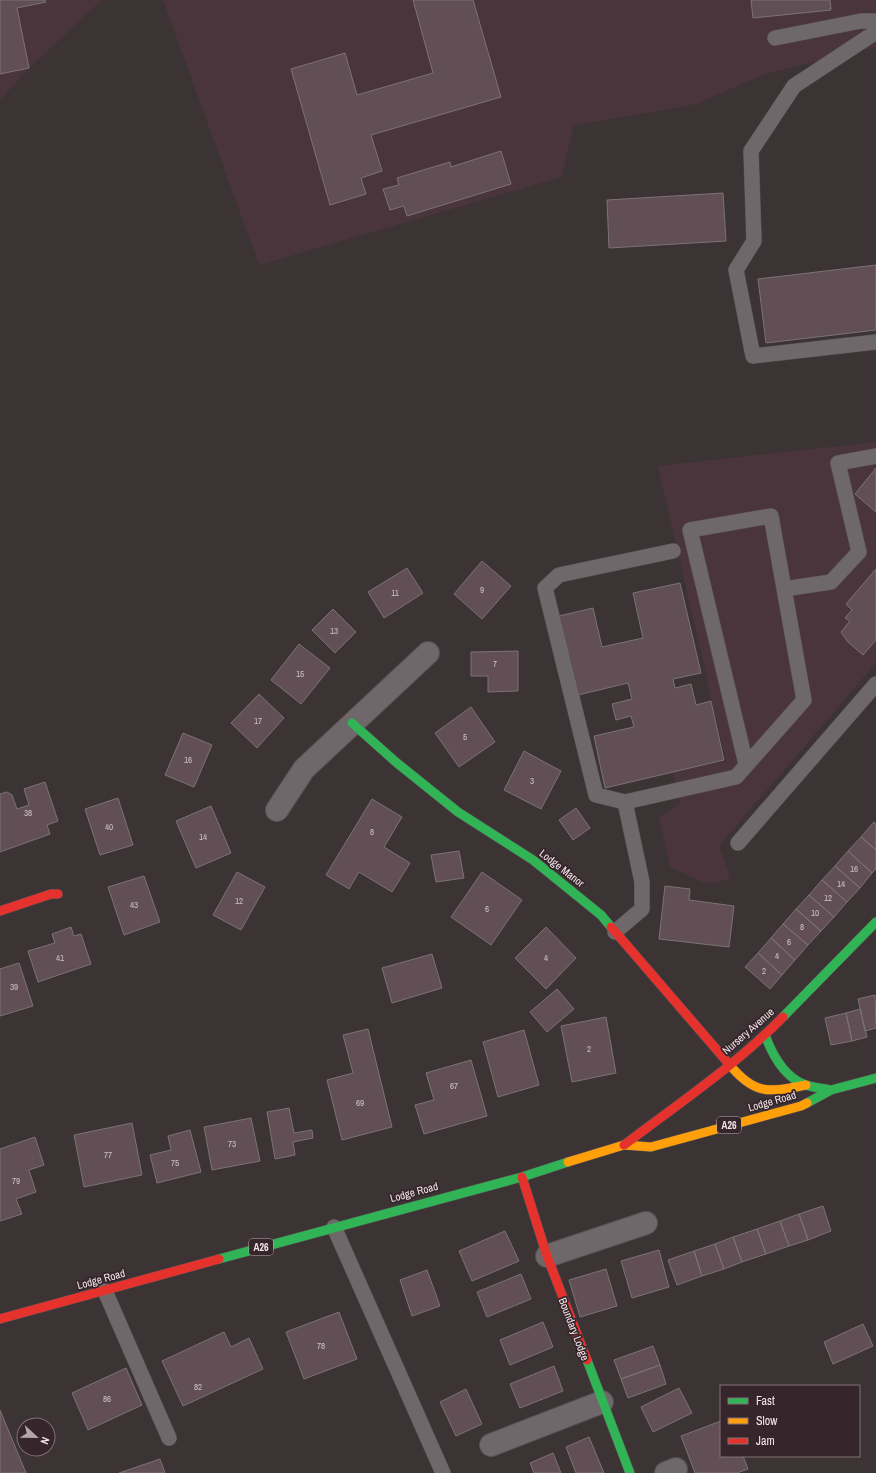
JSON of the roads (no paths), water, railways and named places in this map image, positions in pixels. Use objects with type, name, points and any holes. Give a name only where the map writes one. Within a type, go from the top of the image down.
[{"type":"main road","name":"Lodge Manor","points":[[352,723],[397,763],[458,812],[546,870],[601,915],[729,1064]]},
{"type":"main road","points":[[0,911],[50,894],[58,894]]},
{"type":"main road","name":"Nursery Avenue","points":[[624,1145],[684,1100],[765,1035],[876,922]]},
{"type":"main road","name":"Lodge Road","points":[[765,1035],[770,1051],[790,1074],[806,1085],[831,1090]]},
{"type":"main road","name":"Lodge Road","points":[[729,1064],[739,1078],[758,1090],[771,1091],[806,1085]]},
{"type":"main road","name":"Lodge Road","points":[[0,1319],[465,1191],[522,1177],[624,1145],[651,1147],[801,1106],[831,1090],[876,1078]]},
{"type":"main road","name":"Boundary Lodge","points":[[522,1177],[547,1256],[630,1473]]},
{"type":"street","points":[[277,810],[304,769],[428,653]]},
{"type":"street","points":[[547,1256],[646,1223]]},
{"type":"street","points":[[491,1445],[602,1402]]},
{"type":"lane","points":[[775,38],[861,20],[876,21]]},
{"type":"lane","points":[[876,32],[794,86],[751,152],[754,241],[736,270],[752,356],[876,342]]},
{"type":"lane","points":[[784,589],[831,582],[859,552],[838,463],[876,456]]},
{"type":"lane","points":[[673,552],[559,576],[544,588],[596,795],[625,802],[736,777],[804,700],[771,516],[690,530],[746,764]]},
{"type":"lane","points":[[738,843],[876,684]]},
{"type":"lane","points":[[615,932],[642,909],[642,882],[625,802]]},
{"type":"lane","points":[[334,1227],[443,1473]]},
{"type":"lane","points":[[105,1291],[169,1438]]}]
